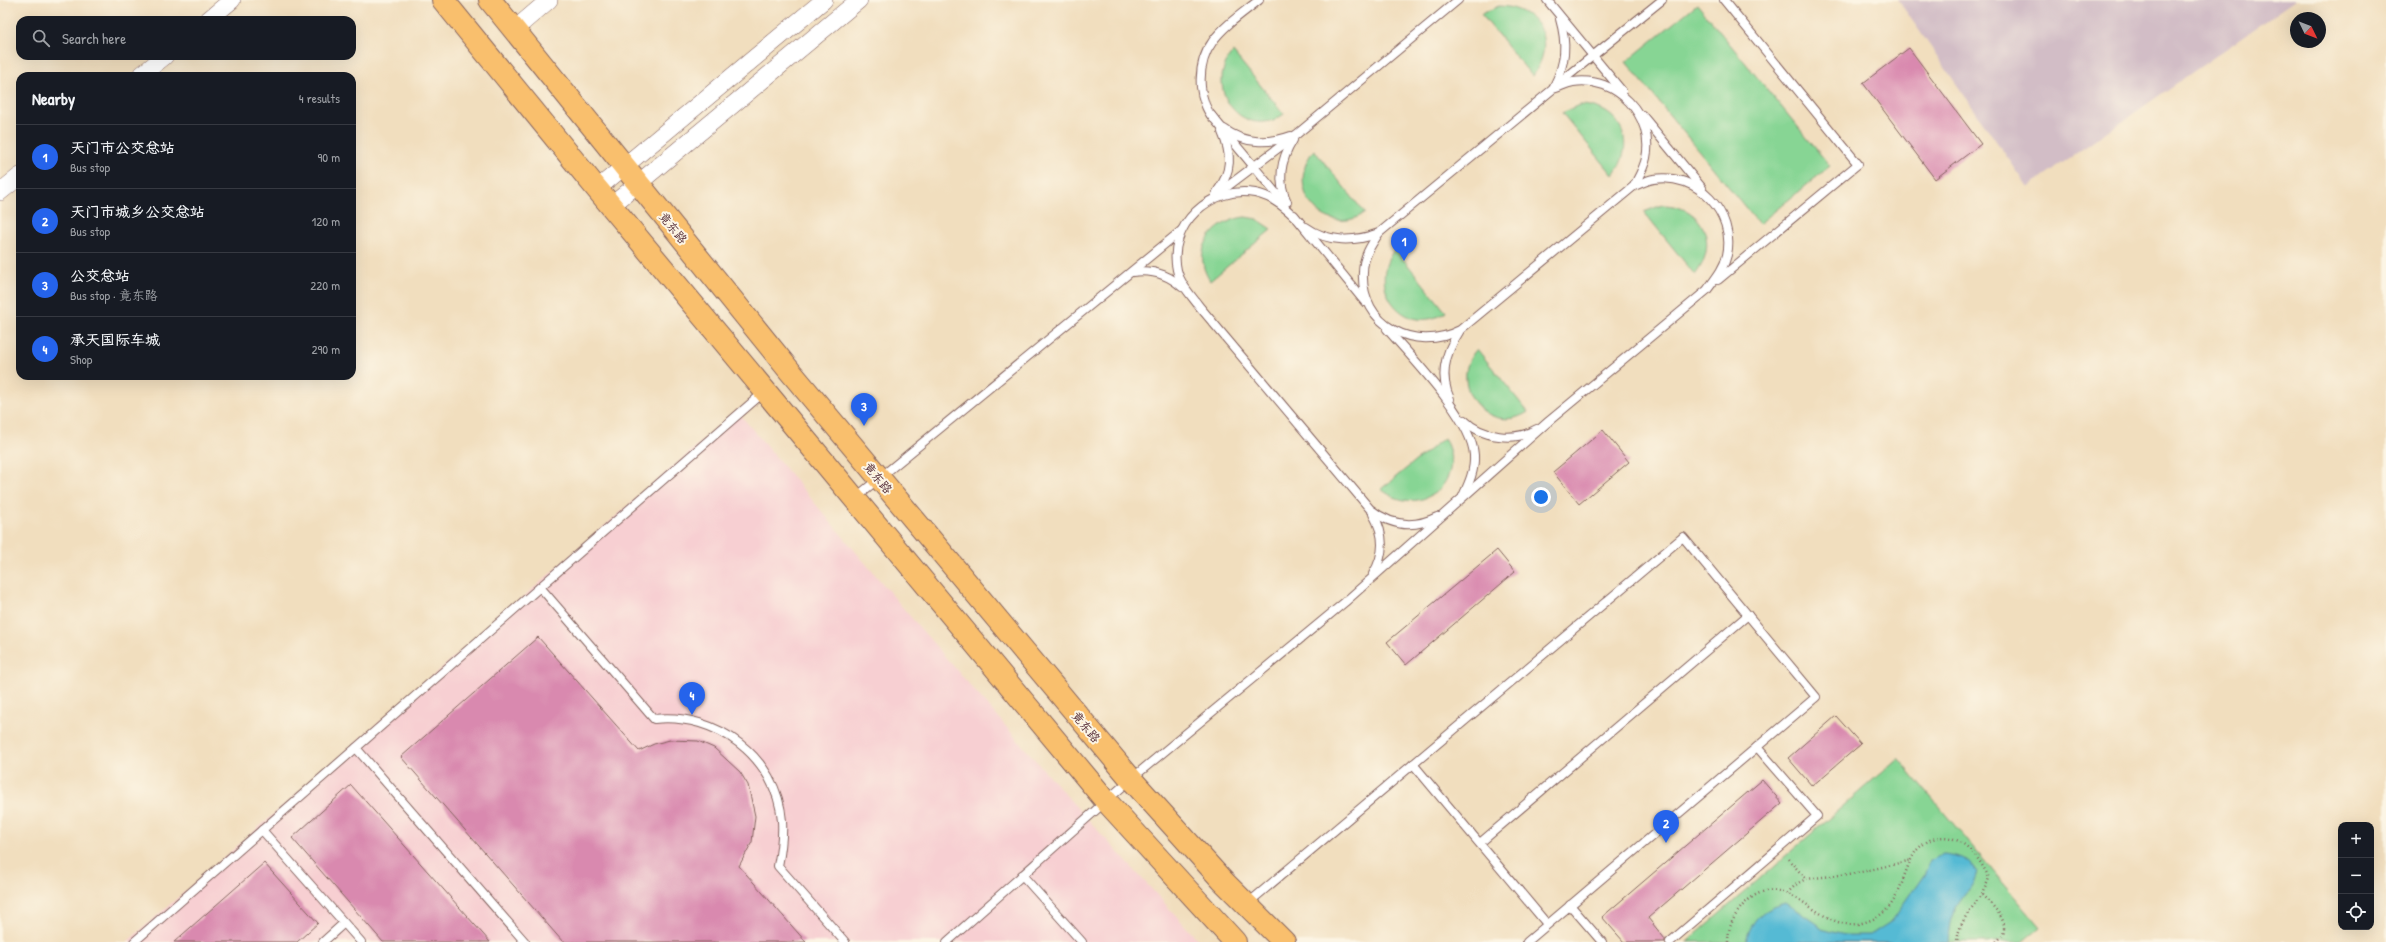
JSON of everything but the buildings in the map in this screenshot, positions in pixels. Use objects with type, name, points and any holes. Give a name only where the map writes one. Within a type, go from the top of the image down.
[{"type":"main road","points":[[443,0],[611,206],[1106,801],[1235,942]]},
{"type":"main road","name":"竟东路","points":[[490,0],[623,167],[878,479],[1130,779],[1222,880],[1284,942]]},
{"type":"street","points":[[213,16],[232,0]]},
{"type":"street","points":[[514,30],[549,0]]},
{"type":"street","points":[[597,189],[824,0]]},
{"type":"street","points":[[611,206],[859,0]]},
{"type":"street","points":[[145,72],[160,60]]},
{"type":"street","points":[[0,192],[16,179]]},
{"type":"lane","points":[[1207,203],[1224,182],[1230,168],[1230,151],[1202,96],[1200,74],[1204,53],[1216,35],[1258,0]]},
{"type":"lane","points":[[855,498],[1182,230],[1195,211],[1297,134],[1458,0]]},
{"type":"lane","points":[[1547,0],[1710,198],[1722,215],[1728,235],[1727,255],[1719,275],[1707,290]]},
{"type":"lane","points":[[1547,0],[1560,18],[1565,38],[1564,58],[1553,89]]},
{"type":"lane","points":[[1207,203],[1213,198],[1234,192],[1255,193],[1275,201],[1307,228],[1326,238],[1347,240],[1367,238],[1379,233],[1662,0]]},
{"type":"lane","points":[[947,942],[1130,779],[1370,580],[1549,421],[1858,164],[1724,0]]},
{"type":"lane","points":[[1553,89],[1573,82],[1594,82],[1613,88],[1630,101],[1642,118],[1647,137],[1646,158],[1634,186]]},
{"type":"lane","points":[[1211,115],[1226,130],[1245,139],[1266,142],[1297,134]]},
{"type":"lane","points":[[1211,115],[1454,410],[1470,434],[1474,456],[1472,477],[1462,497],[1446,513],[1427,522],[1405,525],[1384,520],[1369,509]]},
{"type":"lane","points":[[1296,218],[1283,194],[1281,172],[1286,152],[1297,134]]},
{"type":"lane","points":[[1380,319],[1389,328],[1408,337],[1429,340],[1450,335],[1460,330],[1634,186],[1654,179],[1674,179],[1694,186],[1710,198]]},
{"type":"lane","points":[[1182,230],[1175,260],[1178,275],[1186,290]]},
{"type":"lane","points":[[1374,312],[1365,293],[1363,272],[1368,251],[1379,233]]},
{"type":"lane","points":[[1131,272],[1141,270],[1161,274],[1177,282],[1186,290],[1369,509],[1379,524],[1383,540],[1382,554],[1370,580]]},
{"type":"lane","points":[[1460,330],[1448,348],[1443,369],[1446,390],[1454,410],[1470,425],[1488,434],[1510,437],[1531,432],[1549,421]]},
{"type":"lane","points":[[134,942],[765,391]]},
{"type":"lane","points":[[1246,905],[1683,537],[1816,697],[1527,942]]},
{"type":"lane","points":[[540,587],[654,719],[671,717],[704,723],[733,738],[757,760],[774,788],[779,804],[782,836],[778,866],[845,942]]},
{"type":"lane","points":[[1480,843],[1748,615]]},
{"type":"lane","points":[[1670,942],[1817,816],[1757,747]]},
{"type":"lane","points":[[356,748],[525,942]]},
{"type":"lane","points":[[1413,764],[1548,924]]},
{"type":"lane","points":[[262,830],[361,942]]},
{"type":"lane","points":[[1022,875],[1082,942]]},
{"type":"lane","points":[[1570,905],[1602,942]]},
{"type":"lane","points":[[323,942],[344,923]]},
{"type":"path","points":[[1728,942],[1730,924],[1738,911],[1749,900],[1763,892],[1787,893],[1811,907],[1825,918],[1840,924],[1861,924],[1874,918],[1890,906],[1901,889],[1912,860],[1923,844],[1938,837],[1953,838],[1971,849],[1982,862],[1989,878],[1982,895],[1958,928],[1957,942]]},
{"type":"path","points":[[1779,848],[1806,879]]},
{"type":"path","points":[[1787,893],[1798,883],[1806,879],[1857,873],[1912,860]]},
{"type":"path","points":[[1982,895],[2000,914],[2005,925],[2002,938],[1996,942]]},
{"type":"shaded area","points":[[1898,0],[2296,0],[2028,187]]},
{"type":"shaded area","points":[[737,411],[920,628],[1071,801],[1200,942],[127,942]]},
{"type":"green space","points":[[1697,4],[1830,166],[1759,224],[1626,62]]},
{"type":"green space","points":[[1499,6],[1513,8],[1525,13],[1534,21],[1540,30],[1543,40],[1543,52],[1539,64],[1532,76],[1481,14]]},
{"type":"green space","points":[[1233,52],[1284,114],[1269,121],[1255,122],[1242,117],[1232,108],[1225,96],[1222,81],[1224,66]]},
{"type":"green space","points":[[1580,105],[1594,107],[1606,112],[1615,119],[1621,129],[1624,139],[1624,151],[1620,163],[1613,175],[1562,113]]},
{"type":"green space","points":[[1314,150],[1365,213],[1350,220],[1335,220],[1323,215],[1312,206],[1306,194],[1303,180],[1306,165]]},
{"type":"green space","points":[[1662,205],[1688,211],[1697,219],[1703,228],[1706,239],[1706,251],[1702,263],[1695,275],[1644,212]]},
{"type":"green space","points":[[1245,217],[1257,219],[1272,229],[1210,281],[1204,270],[1203,258],[1204,248],[1208,239],[1223,224]]},
{"type":"green space","points":[[1395,249],[1446,312],[1431,319],[1417,319],[1404,314],[1394,305],[1387,293],[1384,279],[1387,264]]},
{"type":"green space","points":[[1477,349],[1528,412],[1513,418],[1499,418],[1486,412],[1476,403],[1469,391],[1466,377],[1468,363]]},
{"type":"green space","points":[[1444,438],[1450,454],[1450,469],[1445,481],[1436,492],[1425,498],[1411,501],[1396,498],[1381,489]]},
{"type":"green space","points":[[1898,758],[2040,927],[2022,942],[1687,942]]},
{"type":"water","points":[[1943,854],[1962,858],[1977,872],[1968,891],[1952,916],[1948,942],[1746,942],[1751,927],[1759,916],[1771,908],[1786,903],[1825,930],[1845,935],[1870,935],[1892,921],[1924,875],[1930,861]]},
{"type":"place","name":"天门市公交总站","points":[[1404,261]]},
{"type":"place","name":"公交总站","points":[[864,426]]},
{"type":"place","name":"承天国际车城","points":[[692,715]]},
{"type":"place","name":"天门市城乡公交总站","points":[[1666,843]]}]
